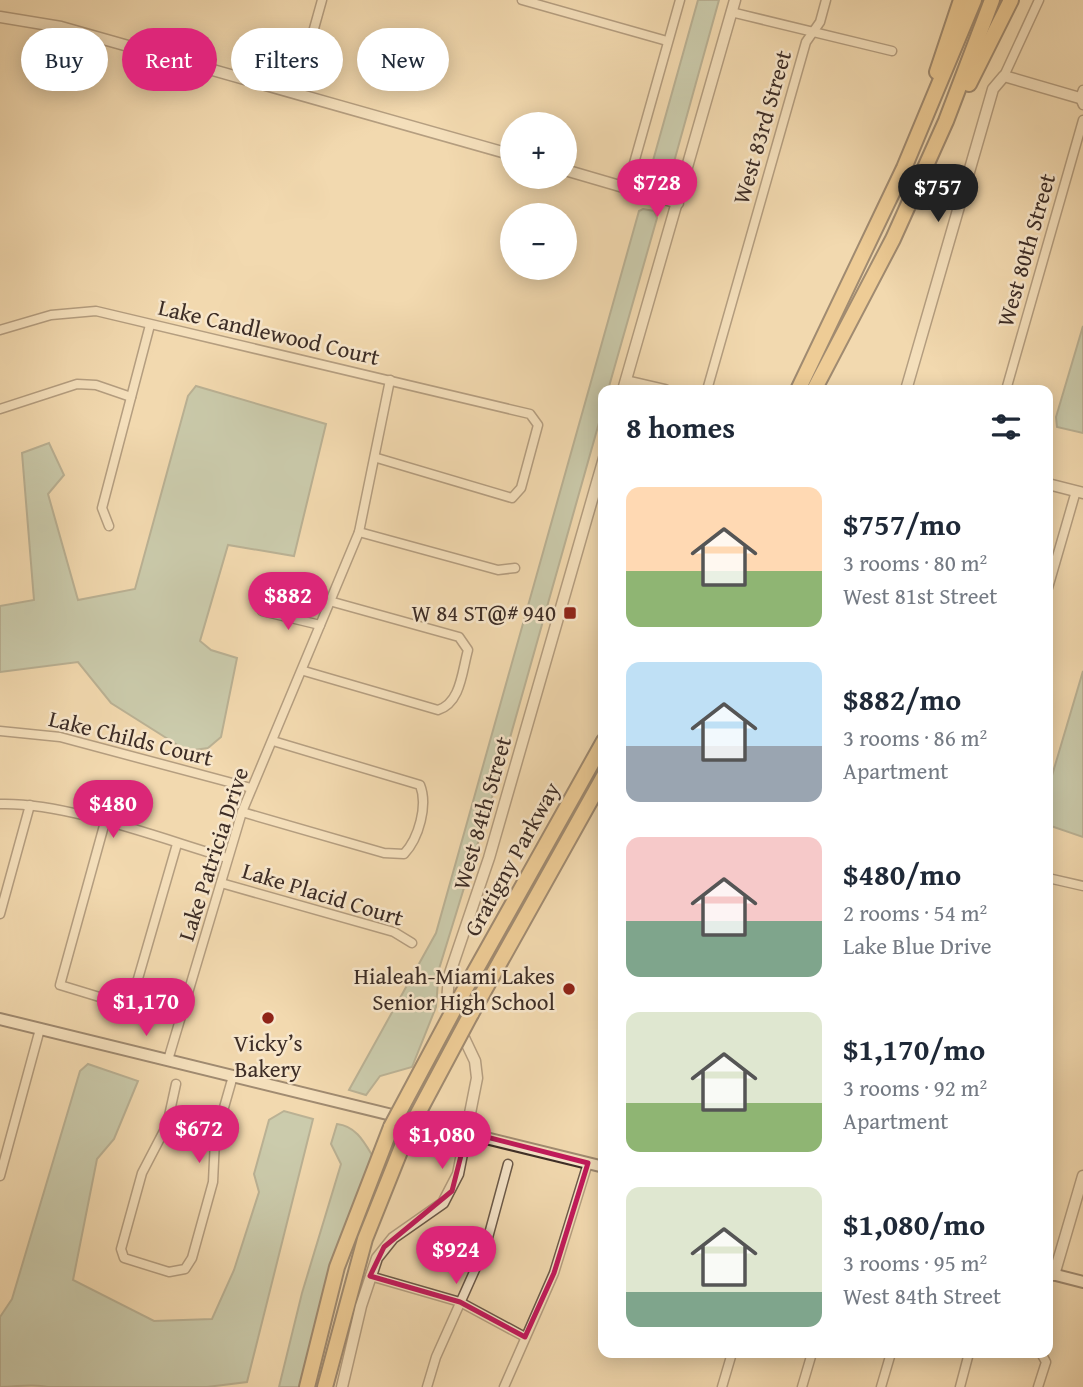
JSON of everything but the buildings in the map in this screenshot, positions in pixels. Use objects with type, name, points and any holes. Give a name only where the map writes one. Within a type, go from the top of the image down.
[{"type":"highway","points":[[904,168],[914,129],[961,0]]},
{"type":"highway","points":[[800,385],[904,168],[974,0]]},
{"type":"highway","points":[[817,385],[893,239],[946,121],[992,0]]},
{"type":"highway","points":[[946,121],[967,90],[1011,0]]},
{"type":"highway","name":"Gratigny Parkway","points":[[307,1387],[341,1253],[391,1127],[598,752]]},
{"type":"highway","name":"Gratigny Parkway","points":[[325,1387],[365,1239],[407,1134],[598,787]]},
{"type":"main road","points":[[0,1019],[598,1166]]},
{"type":"main road","points":[[1053,1274],[1083,1282]]},
{"type":"street","points":[[296,93],[322,0]]},
{"type":"street","points":[[522,0],[667,41]]},
{"type":"street","points":[[626,188],[680,0]]},
{"type":"street","points":[[625,385],[735,0]]},
{"type":"street","name":"West 83rd Street","points":[[708,385],[806,42],[820,22],[826,0]]},
{"type":"street","points":[[907,385],[993,89],[1004,76],[1039,0]]},
{"type":"street","points":[[731,12],[892,51]]},
{"type":"street","points":[[0,17],[61,27],[500,151]]},
{"type":"street","points":[[1004,76],[1082,98]]},
{"type":"street","name":"West 80th Street","points":[[1007,385],[1083,120]]},
{"type":"street","points":[[577,174],[678,202]]},
{"type":"street","name":"Lake Candlewood Court","points":[[0,330],[51,315],[96,311],[530,414],[538,425],[521,488],[512,498],[377,458]]},
{"type":"street","points":[[109,526],[102,508],[150,325]]},
{"type":"street","name":"Lake Patricia Drive","points":[[168,1060],[242,812],[304,671],[320,625],[333,602],[359,532],[377,458],[390,380]]},
{"type":"street","points":[[0,408],[76,384],[96,385],[131,397]]},
{"type":"street","name":"West 84th Street","points":[[342,1387],[370,1276],[384,1247],[443,1203],[452,1191],[477,1078],[475,1061],[447,1002],[449,976],[489,858],[598,479]]},
{"type":"street","points":[[1053,485],[1079,492],[1053,573]]},
{"type":"street","points":[[359,532],[498,570],[515,568]]},
{"type":"street","points":[[304,671],[438,710],[449,707],[454,700],[468,650],[459,637],[333,602]]},
{"type":"street","points":[[262,611],[320,625]]},
{"type":"street","name":"Lake Childs Court","points":[[0,730],[60,737],[251,788]]},
{"type":"street","points":[[242,812],[384,853],[404,854],[412,845],[425,799],[420,785],[273,741]]},
{"type":"street","points":[[0,804],[30,805],[105,822],[227,858]]},
{"type":"street","points":[[0,914],[30,805]]},
{"type":"street","points":[[105,822],[60,985],[119,1003],[133,996],[177,844]]},
{"type":"street","points":[[1053,879],[1083,887]]},
{"type":"street","name":"Lake Placid Court","points":[[221,884],[394,932],[412,943]]},
{"type":"street","points":[[0,1176],[40,1029]]},
{"type":"street","points":[[176,1084],[167,1125],[142,1173],[121,1249],[124,1258],[169,1272],[185,1269],[192,1258],[213,1182],[215,1139],[233,1076]]},
{"type":"street","points":[[167,1125],[215,1139]]},
{"type":"street","points":[[504,1387],[554,1273],[588,1163]]},
{"type":"street","points":[[428,1387],[436,1357],[486,1245],[508,1164]]},
{"type":"street","points":[[1053,1268],[1083,1176]]},
{"type":"street","points":[[370,1276],[460,1303],[525,1337]]},
{"type":"street","points":[[722,1387],[731,1358]]},
{"type":"street","points":[[802,1387],[811,1358]]},
{"type":"street","points":[[881,1387],[890,1358]]},
{"type":"street","points":[[960,1387],[968,1358]]},
{"type":"street","points":[[1038,1387],[1046,1362],[1044,1358]]},
{"type":"highlighted area","points":[[467,1132],[588,1163],[554,1273],[525,1337],[460,1302],[370,1276],[384,1247],[452,1191]]},
{"type":"shaded area","points":[[698,0],[719,0],[669,180],[661,186],[652,183],[649,175]]},
{"type":"shaded area","points":[[639,211],[654,211],[657,218],[609,385],[598,385],[598,426],[508,745],[439,969],[436,1007],[412,1067],[380,1076],[366,1095],[349,1090],[436,933]]},
{"type":"shaded area","points":[[1083,326],[1083,433],[1057,427],[1056,417]]},
{"type":"shaded area","points":[[196,386],[326,424],[294,556],[228,545],[200,641],[211,650],[237,658],[221,737],[208,748],[187,751],[111,703],[78,662],[0,672],[0,606],[34,600],[22,453],[49,443],[64,475],[48,494],[78,600],[135,589],[188,396]]},
{"type":"shaded area","points":[[1083,671],[1083,837],[1053,827],[1053,772]]},
{"type":"shaded area","points":[[88,1064],[138,1081],[114,1139],[97,1159],[73,1280],[154,1321],[212,1319],[234,1270],[259,1192],[254,1174],[269,1120],[284,1111],[313,1119],[247,1382],[207,1387],[0,1387],[0,1317],[12,1299],[80,1071]]},
{"type":"shaded area","points":[[337,1124],[354,1131],[372,1155],[335,1256],[300,1387],[279,1387],[302,1293],[341,1164],[331,1144]]},
{"type":"place","name":"W 84 ST@# 940","points":[[570,613]]},
{"type":"place","name":"Hialeah-Miami Lakes Senior High School","points":[[569,989]]},
{"type":"place","name":"Vicky’s Bakery","points":[[268,1018]]}]
